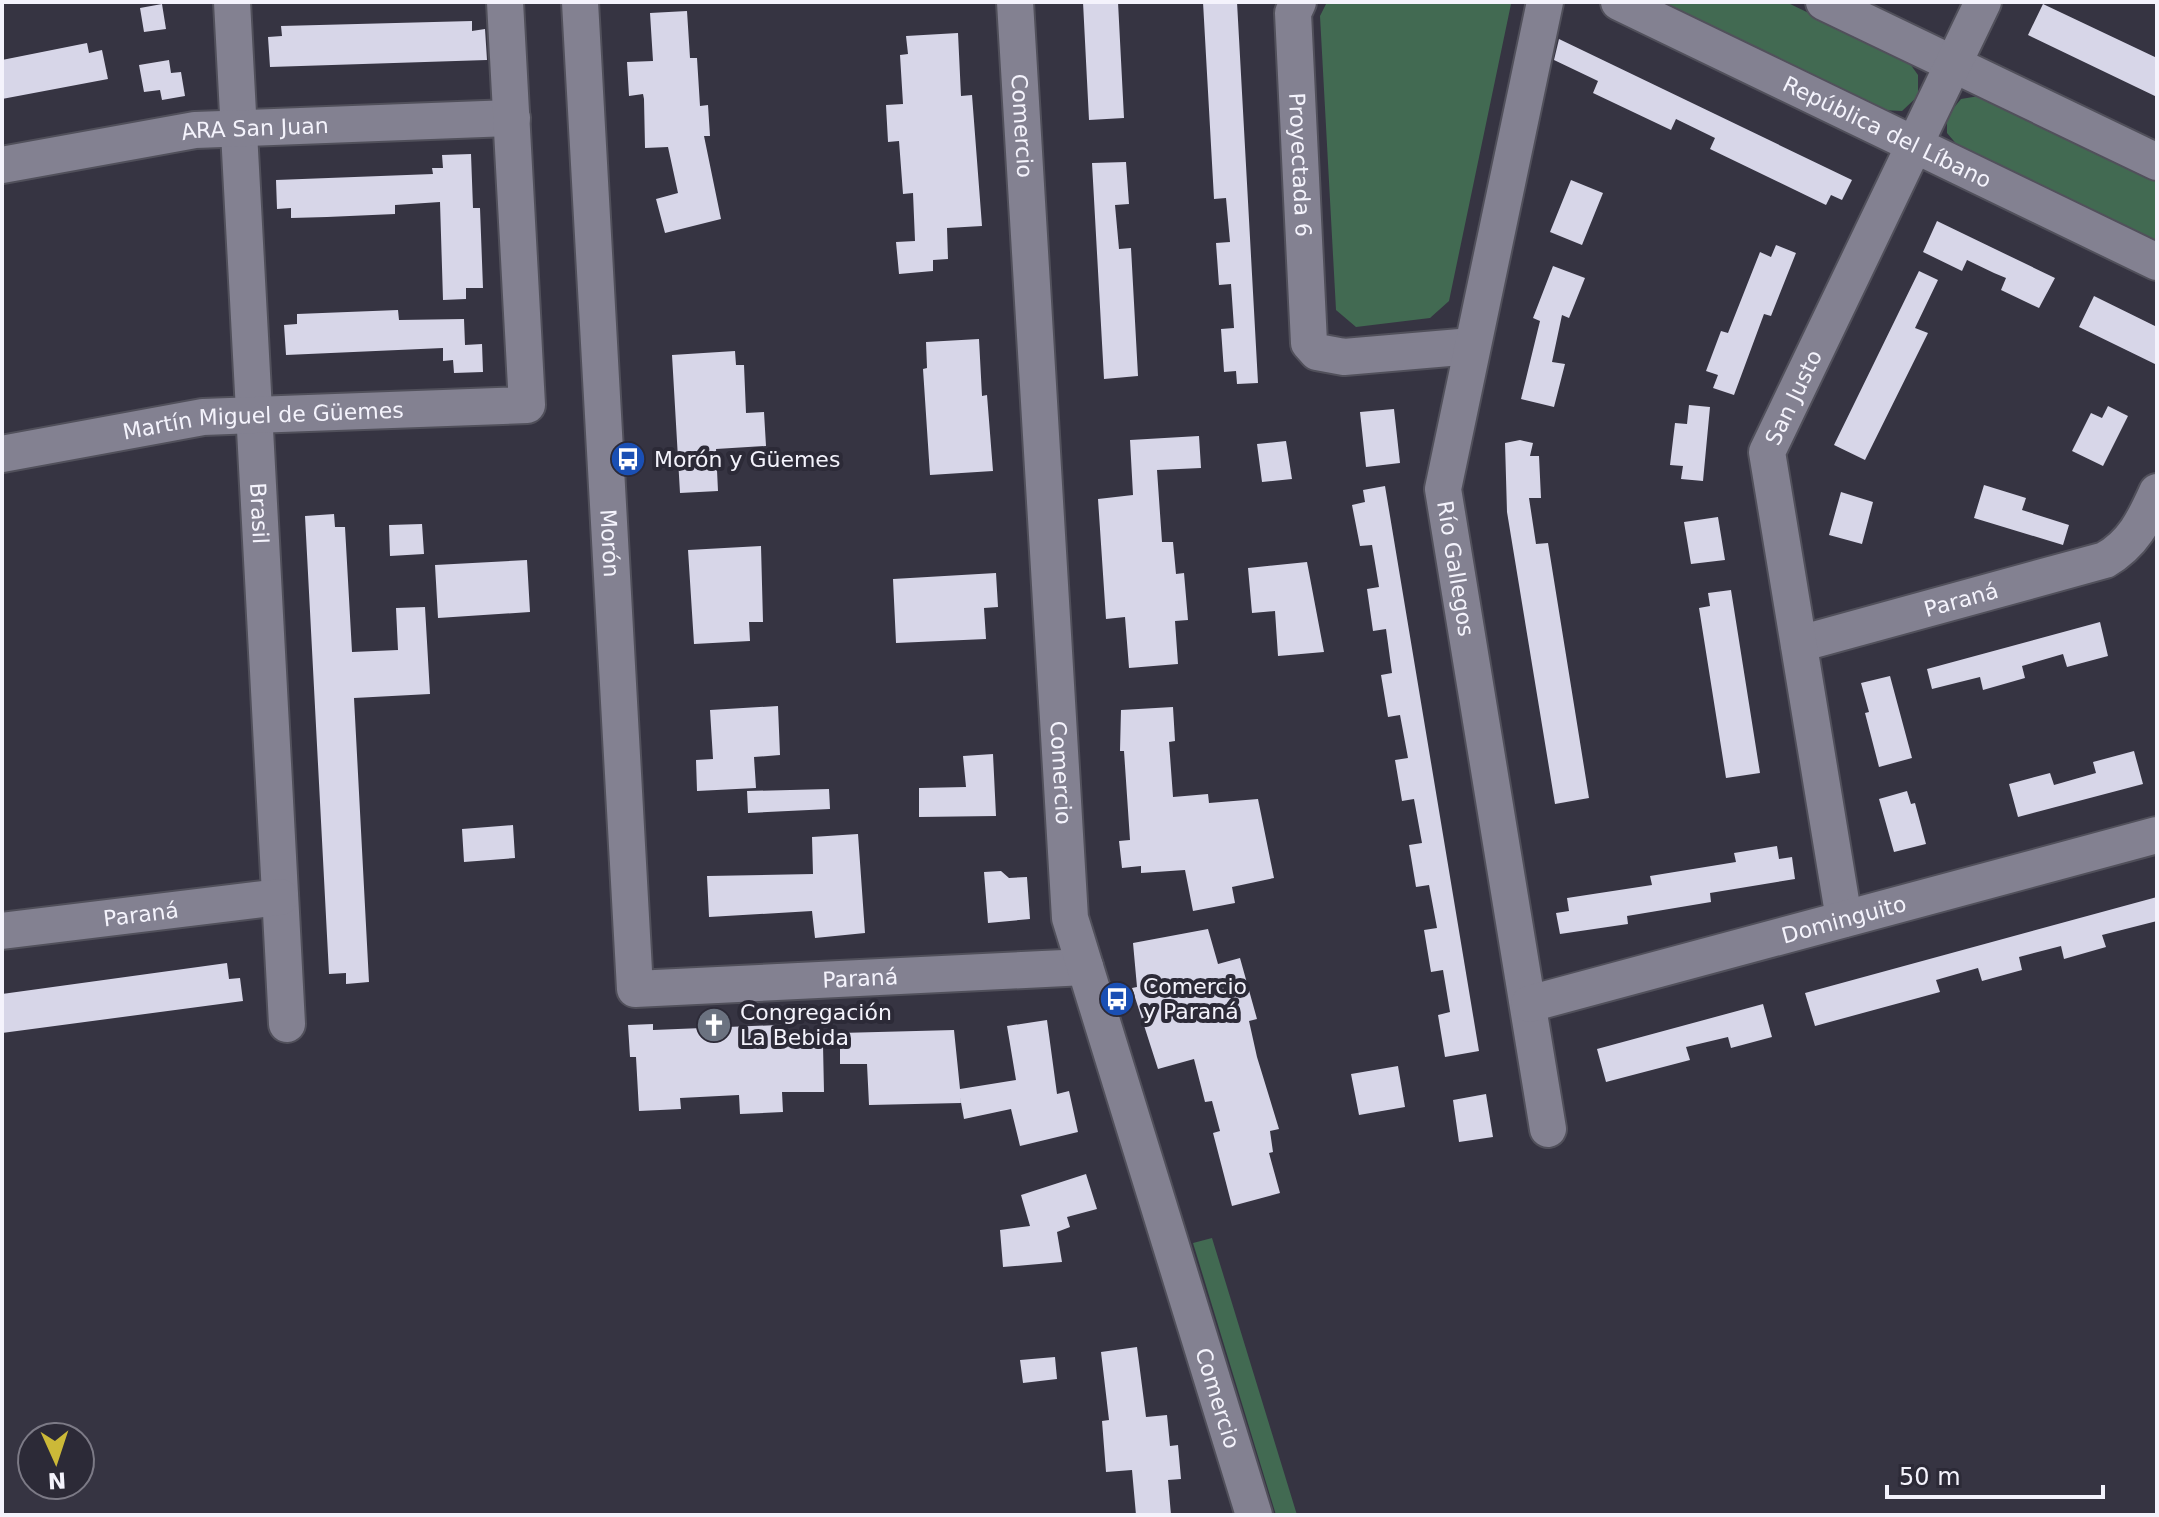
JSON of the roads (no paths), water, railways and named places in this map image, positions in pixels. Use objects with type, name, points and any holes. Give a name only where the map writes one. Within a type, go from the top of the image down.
[{"type":"street","name":"Brasil","points":[[232,2],[287,1024]]},
{"type":"street","points":[[505,2],[512,118]]},
{"type":"street","name":"Morón","points":[[580,2],[635,989]]},
{"type":"street","name":"Comercio","points":[[1015,2],[1070,918],[1254,1515]]},
{"type":"street","name":"Proyectada 6","points":[[1298,2],[1293,13],[1309,343],[1317,352],[1330,356],[1472,346]]},
{"type":"street","name":"República del Líbano","points":[[1619,2],[2157,262]]},
{"type":"street","points":[[1824,2],[2157,162]]},
{"type":"street","name":"San Justo","points":[[1844,919],[1767,452],[1983,2]]},
{"type":"street","name":"Río Gallegos","points":[[1543,5],[1443,489],[1548,1129]]},
{"type":"street","name":"ARA San Juan","points":[[2,165],[195,130],[512,118]]},
{"type":"street","name":"Martín Miguel de Güemes","points":[[2,454],[203,417],[527,405],[512,118]]},
{"type":"street","name":"Paraná","points":[[1799,644],[2086,567],[2121,551],[2135,535],[2157,492]]},
{"type":"street","name":"Dominguito","points":[[1529,1004],[2157,835]]},
{"type":"street","name":"Paraná","points":[[2,931],[280,897]]},
{"type":"street","name":"Paraná","points":[[635,989],[1085,967]]},
{"type":"place","name":"Morón y Güemes","points":[[628,459]]},
{"type":"place","name":"Comercio y Paraná","points":[[1117,999]]},
{"type":"place","name":"Congregación La Bebida","points":[[714,1025]]}]
